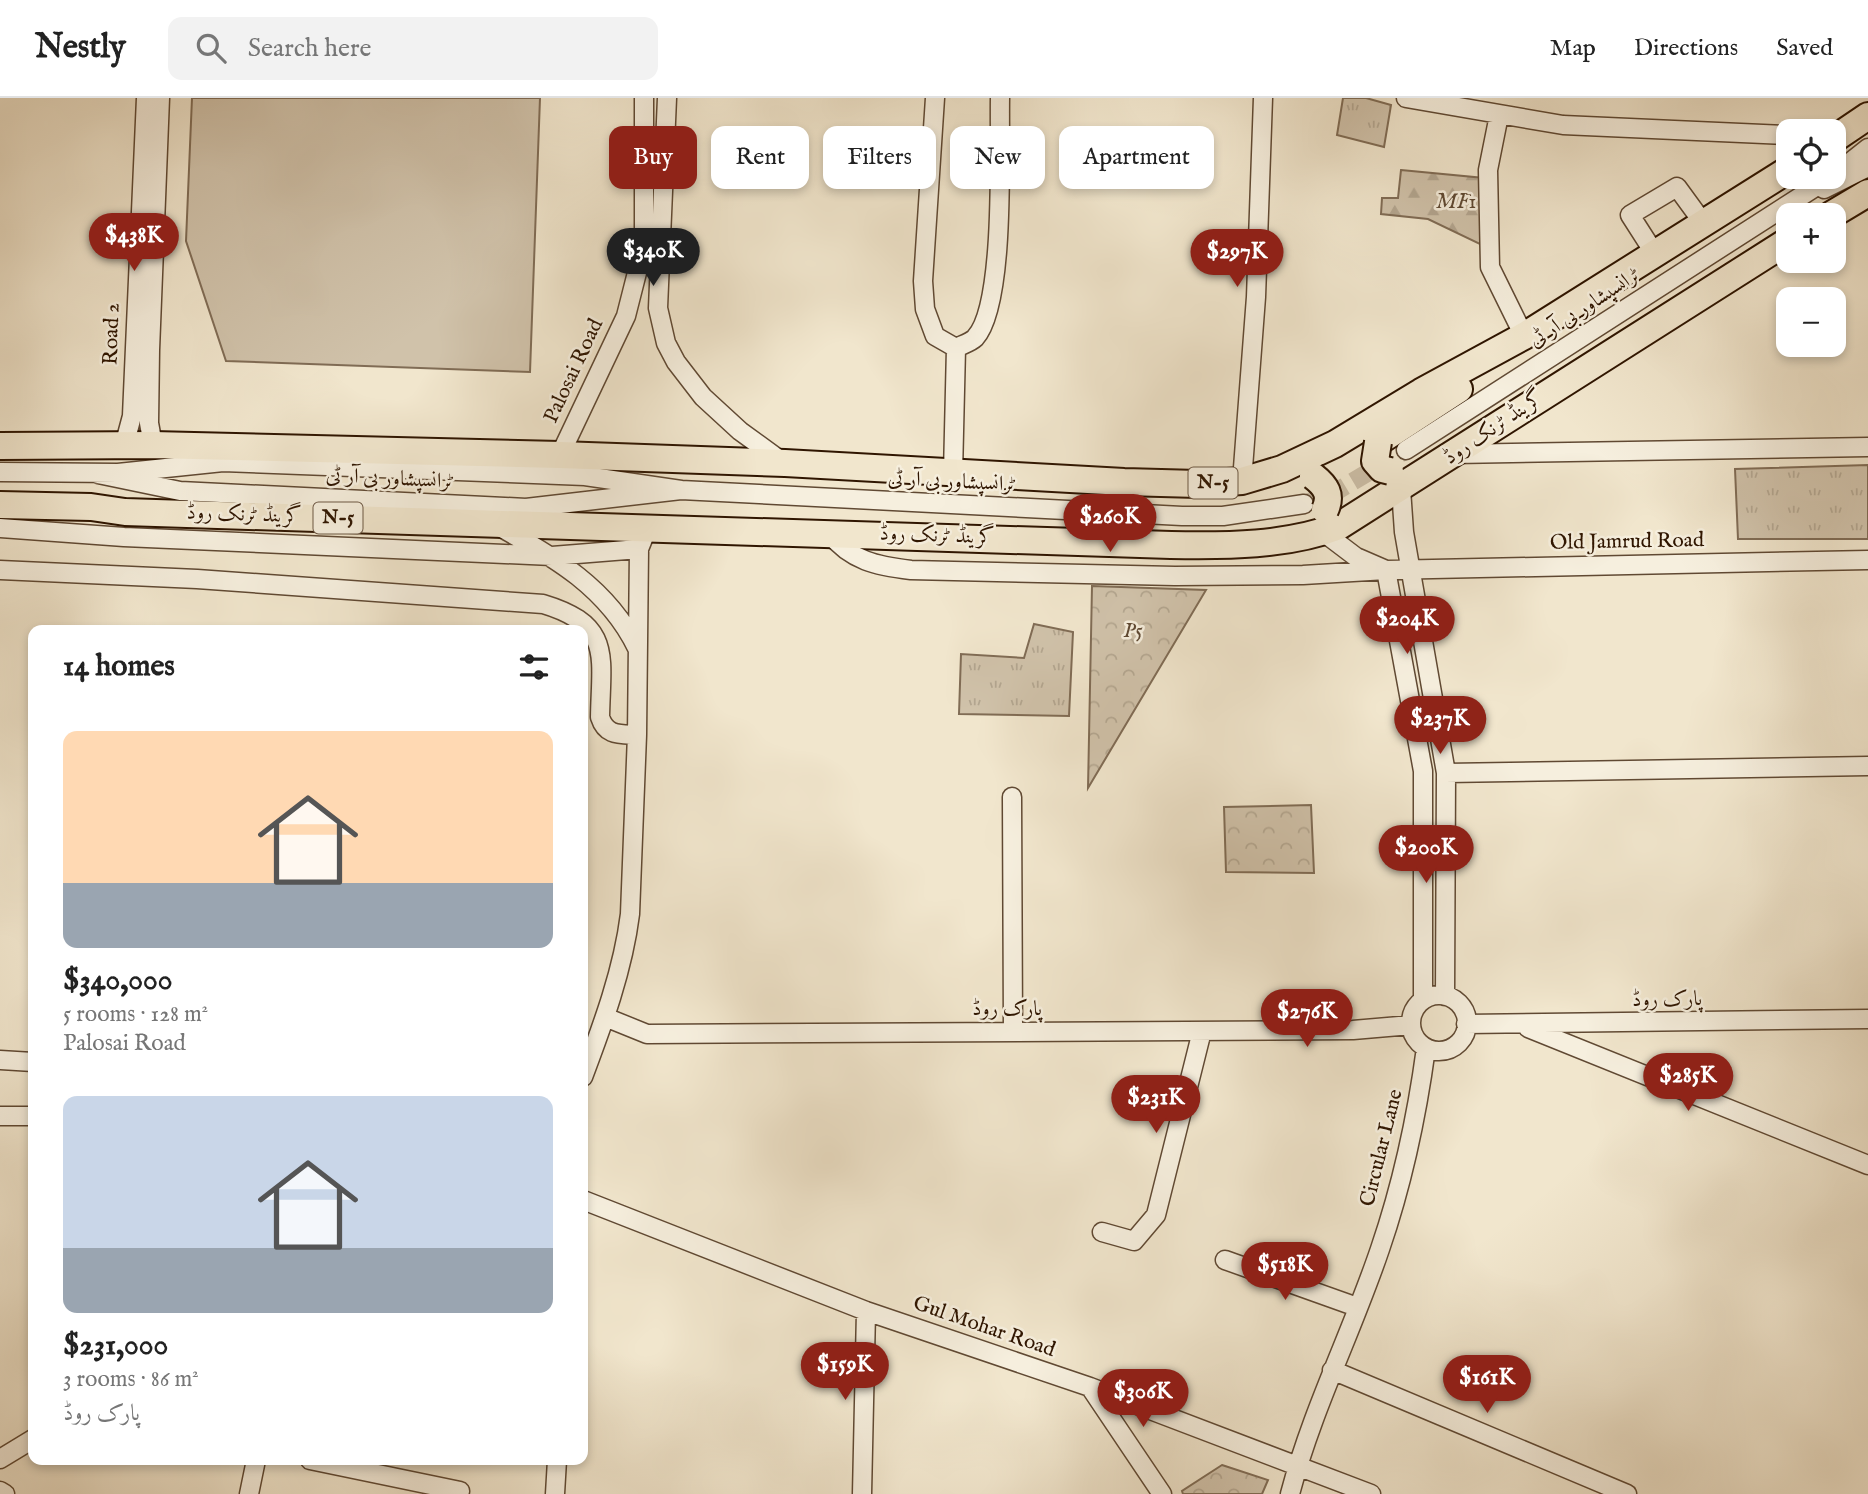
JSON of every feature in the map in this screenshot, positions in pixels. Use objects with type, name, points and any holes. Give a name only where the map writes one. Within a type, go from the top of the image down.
[{"type":"highway","points":[[1846,131],[1868,116]]},
{"type":"highway","name":"N-5","points":[[0,446],[153,445],[560,455],[785,463],[1198,484],[1242,481],[1282,469],[1335,444],[1516,340],[1776,178]]},
{"type":"highway","points":[[1846,206],[1868,193]]},
{"type":"highway","name":"گرینڈ ٹرنک روڈ","points":[[0,505],[495,525],[1071,540],[1102,531],[1254,531],[1313,519],[1330,530],[1400,481],[1452,454],[1776,248]]},
{"type":"highway","points":[[1400,481],[1400,470],[1413,461],[1648,312],[1699,295]]},
{"type":"highway","points":[[1400,481],[1375,461],[1378,442],[1488,370],[1516,340]]},
{"type":"highway","points":[[1282,469],[1313,476],[1325,487],[1329,496],[1330,530]]},
{"type":"street","name":"Road 2","points":[[124,446],[132,416],[146,98]]},
{"type":"street","name":"Road 2","points":[[153,445],[149,423],[150,350],[160,98]]},
{"type":"street","name":"Palosai Road","points":[[644,98],[647,126]]},
{"type":"street","points":[[663,126],[667,98]]},
{"type":"street","points":[[935,98],[923,282],[925,309],[935,336],[956,348]]},
{"type":"street","points":[[956,348],[975,338],[988,312],[996,279],[1000,98]]},
{"type":"street","points":[[1242,481],[1256,297],[1263,98]]},
{"type":"street","points":[[1406,98],[1563,125],[1776,134]]},
{"type":"street","points":[[1499,115],[1488,170],[1490,267],[1516,340]]},
{"type":"street","name":"ٹرانسپشاور بی آر ٹی","points":[[1846,166],[1868,148]]},
{"type":"street","name":"ٹرانسپشاور بی آر ٹی","points":[[1795,203],[1868,167]]},
{"type":"street","points":[[1655,254],[1630,215],[1677,187],[1704,224]]},
{"type":"street","name":"Palosai Road","points":[[560,455],[626,316],[644,245],[654,189]]},
{"type":"street","points":[[654,189],[658,308],[666,343],[676,362],[703,397],[740,430],[785,463]]},
{"type":"street","name":"ٹرانسپشاور بی آر ٹی","points":[[1793,203],[1814,189]]},
{"type":"street","name":"ٹرانسپشاور بی آر ٹی","points":[[1400,481],[1776,215]]},
{"type":"street","points":[[953,473],[956,348]]},
{"type":"street","points":[[1452,454],[1868,447]]},
{"type":"street","name":"ٹرانسپشاور بی آر ٹی","points":[[0,472],[98,474],[223,462],[585,476],[681,490],[1223,516],[1330,530]]},
{"type":"street","name":"ٹرانسپشاور بی آر ٹی","points":[[98,474],[180,491],[526,508],[681,490]]},
{"type":"street","points":[[1400,481],[1405,532],[1446,773],[1445,996]]},
{"type":"street","points":[[495,525],[552,556],[593,587],[619,615],[638,651]]},
{"type":"street","points":[[0,528],[124,537],[552,556],[639,549]]},
{"type":"street","points":[[588,1063],[605,1017],[626,942],[630,914],[637,735],[639,549],[641,541],[655,529]]},
{"type":"street","points":[[1330,530],[1386,570],[1423,771],[1423,1000],[1413,1012],[1411,1026],[1416,1038],[1426,1048],[1440,1050],[1453,1047],[1462,1037],[1466,1024],[1462,1008],[1445,996],[1423,1000]]},
{"type":"street","name":"Old Jamrud Road","points":[[829,533],[841,548],[857,559],[884,567],[911,570],[1188,576],[1303,575],[1412,569],[1868,560]]},
{"type":"street","points":[[0,570],[197,579],[543,604],[568,612],[584,625]]},
{"type":"street","points":[[588,628],[601,646],[600,717],[603,727],[610,733],[637,735]]},
{"type":"street","points":[[1446,773],[1868,766]]},
{"type":"street","points":[[1012,797],[1013,1032]]},
{"type":"street","name":"پارک روڈ","points":[[605,1017],[647,1034],[1353,1030],[1411,1026]]},
{"type":"street","name":"پارک روڈ","points":[[1466,1024],[1868,1019]]},
{"type":"street","points":[[1522,1025],[1868,1165]]},
{"type":"street","points":[[1102,1232],[1134,1241],[1156,1215],[1202,1031]]},
{"type":"street","name":"Circular Lane","points":[[1290,1494],[1332,1370],[1380,1248],[1419,1100],[1426,1048]]},
{"type":"street","points":[[0,1060],[28,1062]]},
{"type":"street","points":[[0,1116],[28,1116]]},
{"type":"street","name":"Gul Mohar Road","points":[[588,1202],[866,1311],[1090,1387],[1371,1494]]},
{"type":"street","points":[[1225,1260],[1357,1307]]},
{"type":"street","points":[[862,1494],[866,1311]]},
{"type":"street","points":[[1332,1370],[1627,1494]]},
{"type":"street","points":[[1090,1387],[1162,1494]]},
{"type":"street","points":[[0,1459],[28,1442]]},
{"type":"street","points":[[249,1494],[255,1465]]},
{"type":"street","points":[[335,1465],[460,1490]]},
{"type":"street","points":[[555,1494],[557,1465]]},
{"type":"street","points":[[0,1491],[5,1494]]},
{"type":"green space","points":[[192,98],[540,98],[530,372],[226,361],[186,241]]},
{"type":"green space","points":[[1343,98],[1366,98],[1391,105],[1384,147],[1337,135]]},
{"type":"green space","name":"MF1","points":[[1401,170],[1484,178],[1484,246],[1428,219],[1381,214],[1382,198],[1398,198]]},
{"type":"green space","points":[[1868,465],[1868,539],[1738,539],[1735,469]]},
{"type":"green space","name":"P5","points":[[1092,586],[1206,590],[1088,788]]},
{"type":"green space","points":[[1034,624],[1073,632],[1069,716],[959,714],[961,654],[1024,658]]},
{"type":"green space","points":[[1311,805],[1314,873],[1226,872],[1224,807]]},
{"type":"green space","points":[[1222,1465],[1268,1480],[1262,1494],[1183,1494],[1182,1491]]},
{"type":"tunnel","points":[[1304,504],[1337,491],[1406,450]]}]
